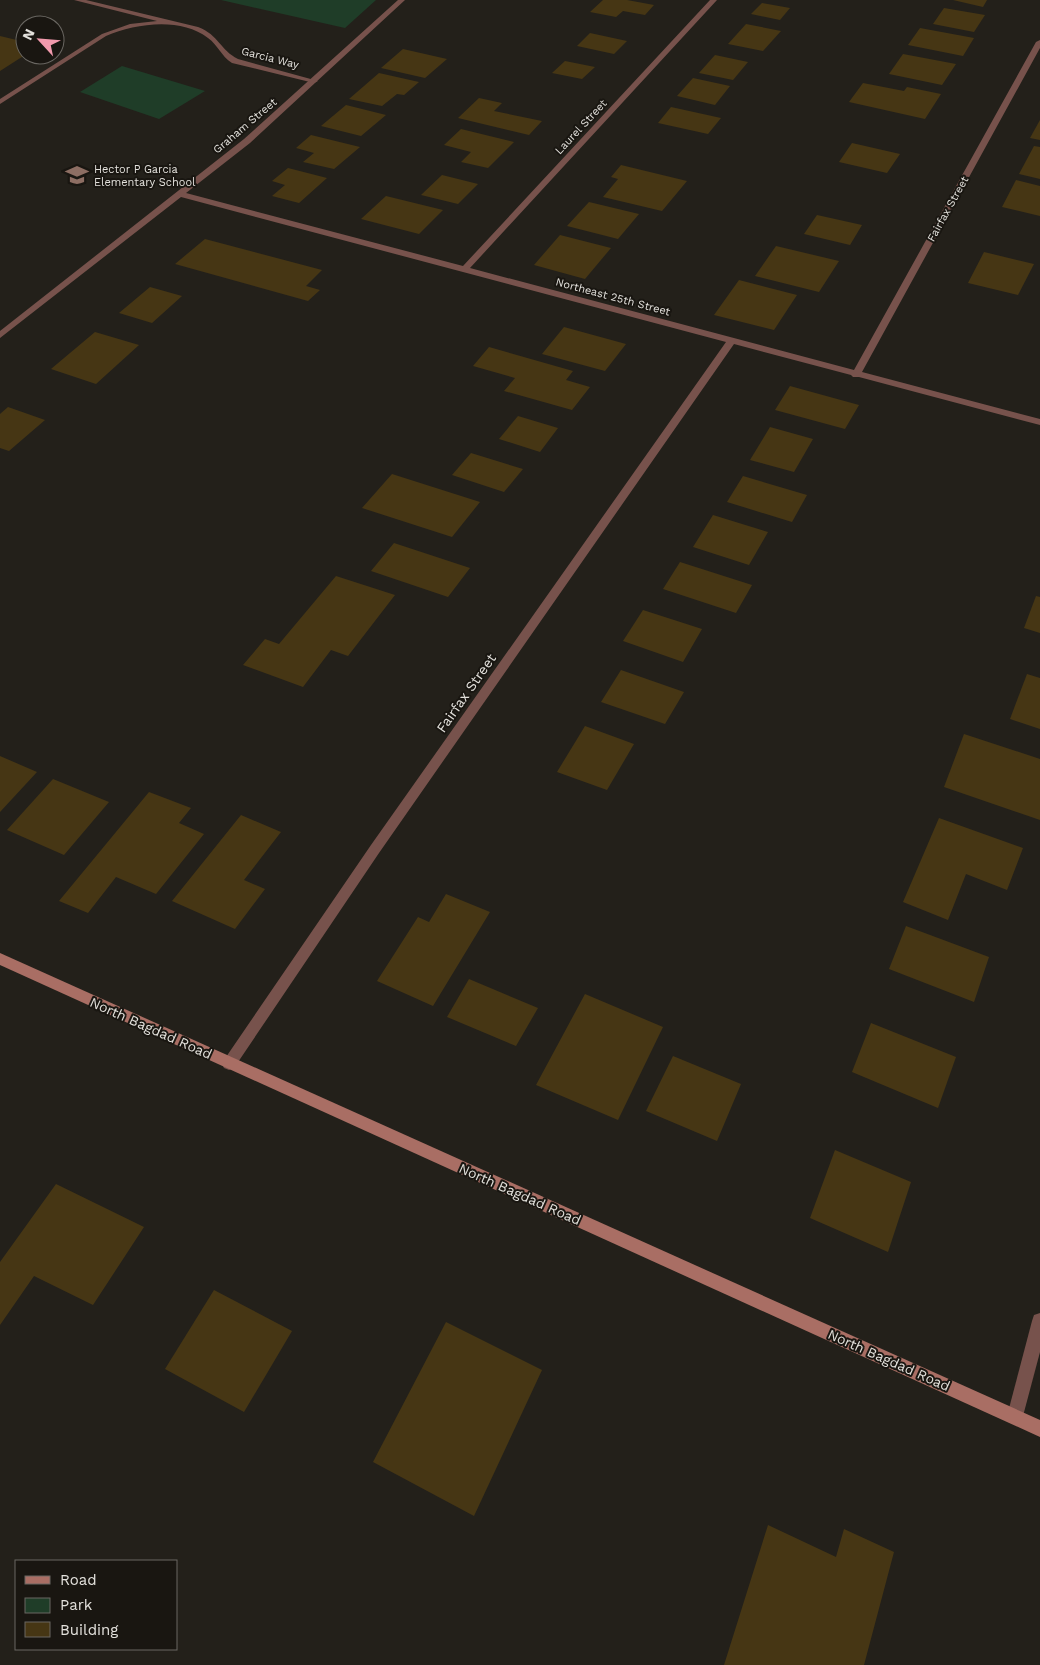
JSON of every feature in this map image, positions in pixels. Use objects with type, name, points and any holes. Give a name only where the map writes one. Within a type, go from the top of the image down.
[{"type":"street","name":"Garcia Way","points":[[77,0],[190,27],[208,34],[215,40],[224,56],[235,62],[314,81]]},
{"type":"street","name":"Graham Street","points":[[0,335],[247,141],[402,0]]},
{"type":"street","name":"Laurel Street","points":[[465,269],[714,0]]},
{"type":"street","name":"Garcia Way","points":[[0,102],[104,34],[136,23],[174,23]]},
{"type":"street","name":"Fairfax Street","points":[[856,375],[1040,42]]},
{"type":"street","name":"Northeast 25th Street","points":[[180,194],[856,375],[1040,422]]},
{"type":"street","name":"Fairfax Street","points":[[229,1064],[375,849],[730,341]]},
{"type":"street","name":"North Bagdad Road","points":[[0,959],[229,1064],[1015,1416],[1040,1429]]},
{"type":"street","points":[[1015,1416],[1040,1321]]},
{"type":"green space","points":[[221,0],[376,0],[345,28]]},
{"type":"green space","points":[[122,66],[205,91],[159,119],[80,92]]},
{"type":"building","points":[[603,0],[627,0],[654,5],[645,15],[623,11],[616,17],[590,12]]},
{"type":"building","points":[[953,0],[987,0],[983,7]]},
{"type":"building","points":[[762,3],[790,8],[780,20],[751,14]]},
{"type":"building","points":[[944,8],[985,15],[974,32],[933,24]]},
{"type":"building","points":[[746,24],[781,31],[763,51],[728,44]]},
{"type":"building","points":[[920,28],[974,38],[963,56],[908,45]]},
{"type":"building","points":[[590,33],[627,41],[614,54],[577,46]]},
{"type":"building","points":[[0,36],[15,40],[15,61],[0,71]]},
{"type":"building","points":[[403,49],[447,59],[425,78],[381,68]]},
{"type":"building","points":[[903,54],[956,64],[942,85],[889,74]]},
{"type":"building","points":[[715,55],[748,62],[733,80],[699,73]]},
{"type":"building","points":[[565,61],[595,67],[582,79],[552,73]]},
{"type":"building","points":[[379,73],[419,82],[404,95],[397,94],[382,106],[349,99]]},
{"type":"building","points":[[693,78],[730,86],[715,105],[677,96]]},
{"type":"building","points":[[863,83],[904,91],[907,87],[941,94],[925,119],[849,102]]},
{"type":"building","points":[[479,98],[502,103],[494,111],[542,121],[529,135],[458,118]]},
{"type":"building","points":[[346,105],[386,115],[361,136],[321,126]]},
{"type":"building","points":[[671,107],[721,118],[708,134],[658,123]]},
{"type":"building","points":[[1040,120],[1040,140],[1030,138]]},
{"type":"building","points":[[461,129],[514,142],[488,168],[461,162],[471,152],[444,145]]},
{"type":"building","points":[[311,135],[360,147],[334,169],[303,162],[314,153],[296,148]]},
{"type":"building","points":[[852,143],[900,154],[887,173],[839,162]]},
{"type":"building","points":[[1034,146],[1040,147],[1040,179],[1019,174]]},
{"type":"building","points":[[621,165],[687,181],[662,211],[603,197],[618,179],[611,177]]},
{"type":"building","points":[[288,168],[327,178],[299,203],[272,196],[285,185],[272,181]]},
{"type":"building","points":[[442,175],[478,184],[458,204],[421,195]]},
{"type":"building","points":[[1016,180],[1040,186],[1040,216],[1002,207]]},
{"type":"building","points":[[386,196],[443,210],[419,234],[361,219]]},
{"type":"building","points":[[589,202],[639,214],[618,239],[567,226]]},
{"type":"building","points":[[817,215],[862,225],[850,245],[804,234]]},
{"type":"building","points":[[560,235],[611,248],[585,279],[534,265]]},
{"type":"building","points":[[205,239],[322,270],[306,286],[320,290],[308,301],[175,264]]},
{"type":"building","points":[[776,246],[839,261],[819,292],[755,276]]},
{"type":"building","points":[[984,252],[1034,264],[1018,295],[968,283]]},
{"type":"building","points":[[739,280],[797,295],[774,330],[714,315]]},
{"type":"building","points":[[150,287],[182,296],[152,323],[119,313]]},
{"type":"building","points":[[564,327],[626,344],[605,371],[542,354]]},
{"type":"building","points":[[95,332],[139,345],[96,384],[51,369]]},
{"type":"building","points":[[489,347],[573,371],[566,380],[590,387],[572,410],[504,391],[515,378],[473,366]]},
{"type":"building","points":[[790,386],[859,405],[845,429],[775,410]]},
{"type":"building","points":[[8,407],[45,420],[9,451],[0,448],[0,414]]},
{"type":"building","points":[[518,416],[558,428],[540,452],[499,439]]},
{"type":"building","points":[[770,427],[813,439],[794,472],[750,460]]},
{"type":"building","points":[[471,453],[523,469],[504,492],[452,475]]},
{"type":"building","points":[[392,474],[480,502],[452,537],[362,508]]},
{"type":"building","points":[[743,476],[807,495],[792,522],[727,502]]},
{"type":"building","points":[[713,515],[768,532],[749,565],[693,547]]},
{"type":"building","points":[[394,543],[470,568],[448,597],[371,571]]},
{"type":"building","points":[[680,562],[752,585],[736,613],[663,589]]},
{"type":"building","points":[[336,576],[395,595],[348,656],[331,650],[303,687],[243,665],[265,639],[279,644]]},
{"type":"building","points":[[1036,596],[1040,597],[1040,633],[1024,628]]},
{"type":"building","points":[[643,610],[702,629],[683,662],[623,641]]},
{"type":"building","points":[[621,670],[684,692],[665,724],[601,702]]},
{"type":"building","points":[[1027,674],[1040,678],[1040,729],[1010,719]]},
{"type":"building","points":[[585,726],[634,744],[607,790],[557,772]]},
{"type":"building","points":[[964,734],[1040,759],[1040,820],[944,787]]},
{"type":"building","points":[[0,756],[37,772],[0,812]]},
{"type":"building","points":[[53,779],[109,802],[64,855],[7,830]]},
{"type":"building","points":[[149,792],[191,808],[179,823],[204,834],[156,894],[116,877],[88,913],[59,901]]},
{"type":"building","points":[[241,815],[281,832],[244,880],[265,889],[235,929],[172,901]]},
{"type":"building","points":[[939,818],[1023,848],[1007,890],[966,874],[948,920],[903,902]]},
{"type":"building","points":[[446,894],[490,912],[433,1006],[377,981],[418,917],[429,922]]},
{"type":"building","points":[[906,926],[989,957],[974,1002],[889,969]]},
{"type":"building","points":[[469,979],[538,1008],[516,1046],[447,1017]]},
{"type":"building","points":[[585,994],[663,1027],[618,1120],[536,1085]]},
{"type":"building","points":[[871,1023],[956,1057],[938,1108],[852,1072]]},
{"type":"building","points":[[673,1056],[741,1084],[717,1141],[646,1111]]},
{"type":"building","points":[[835,1150],[911,1182],[888,1252],[810,1218]]},
{"type":"building","points":[[56,1184],[144,1227],[93,1305],[34,1276],[0,1325],[0,1262]]},
{"type":"building","points":[[214,1290],[292,1331],[244,1412],[165,1369]]},
{"type":"building","points":[[446,1322],[542,1370],[474,1516],[373,1462]]},
{"type":"building","points":[[768,1525],[836,1557],[844,1529],[894,1552],[864,1665],[724,1665]]},
{"type":"place","name":"Hector P Garcia Elementary School","points":[[77,175]]}]
